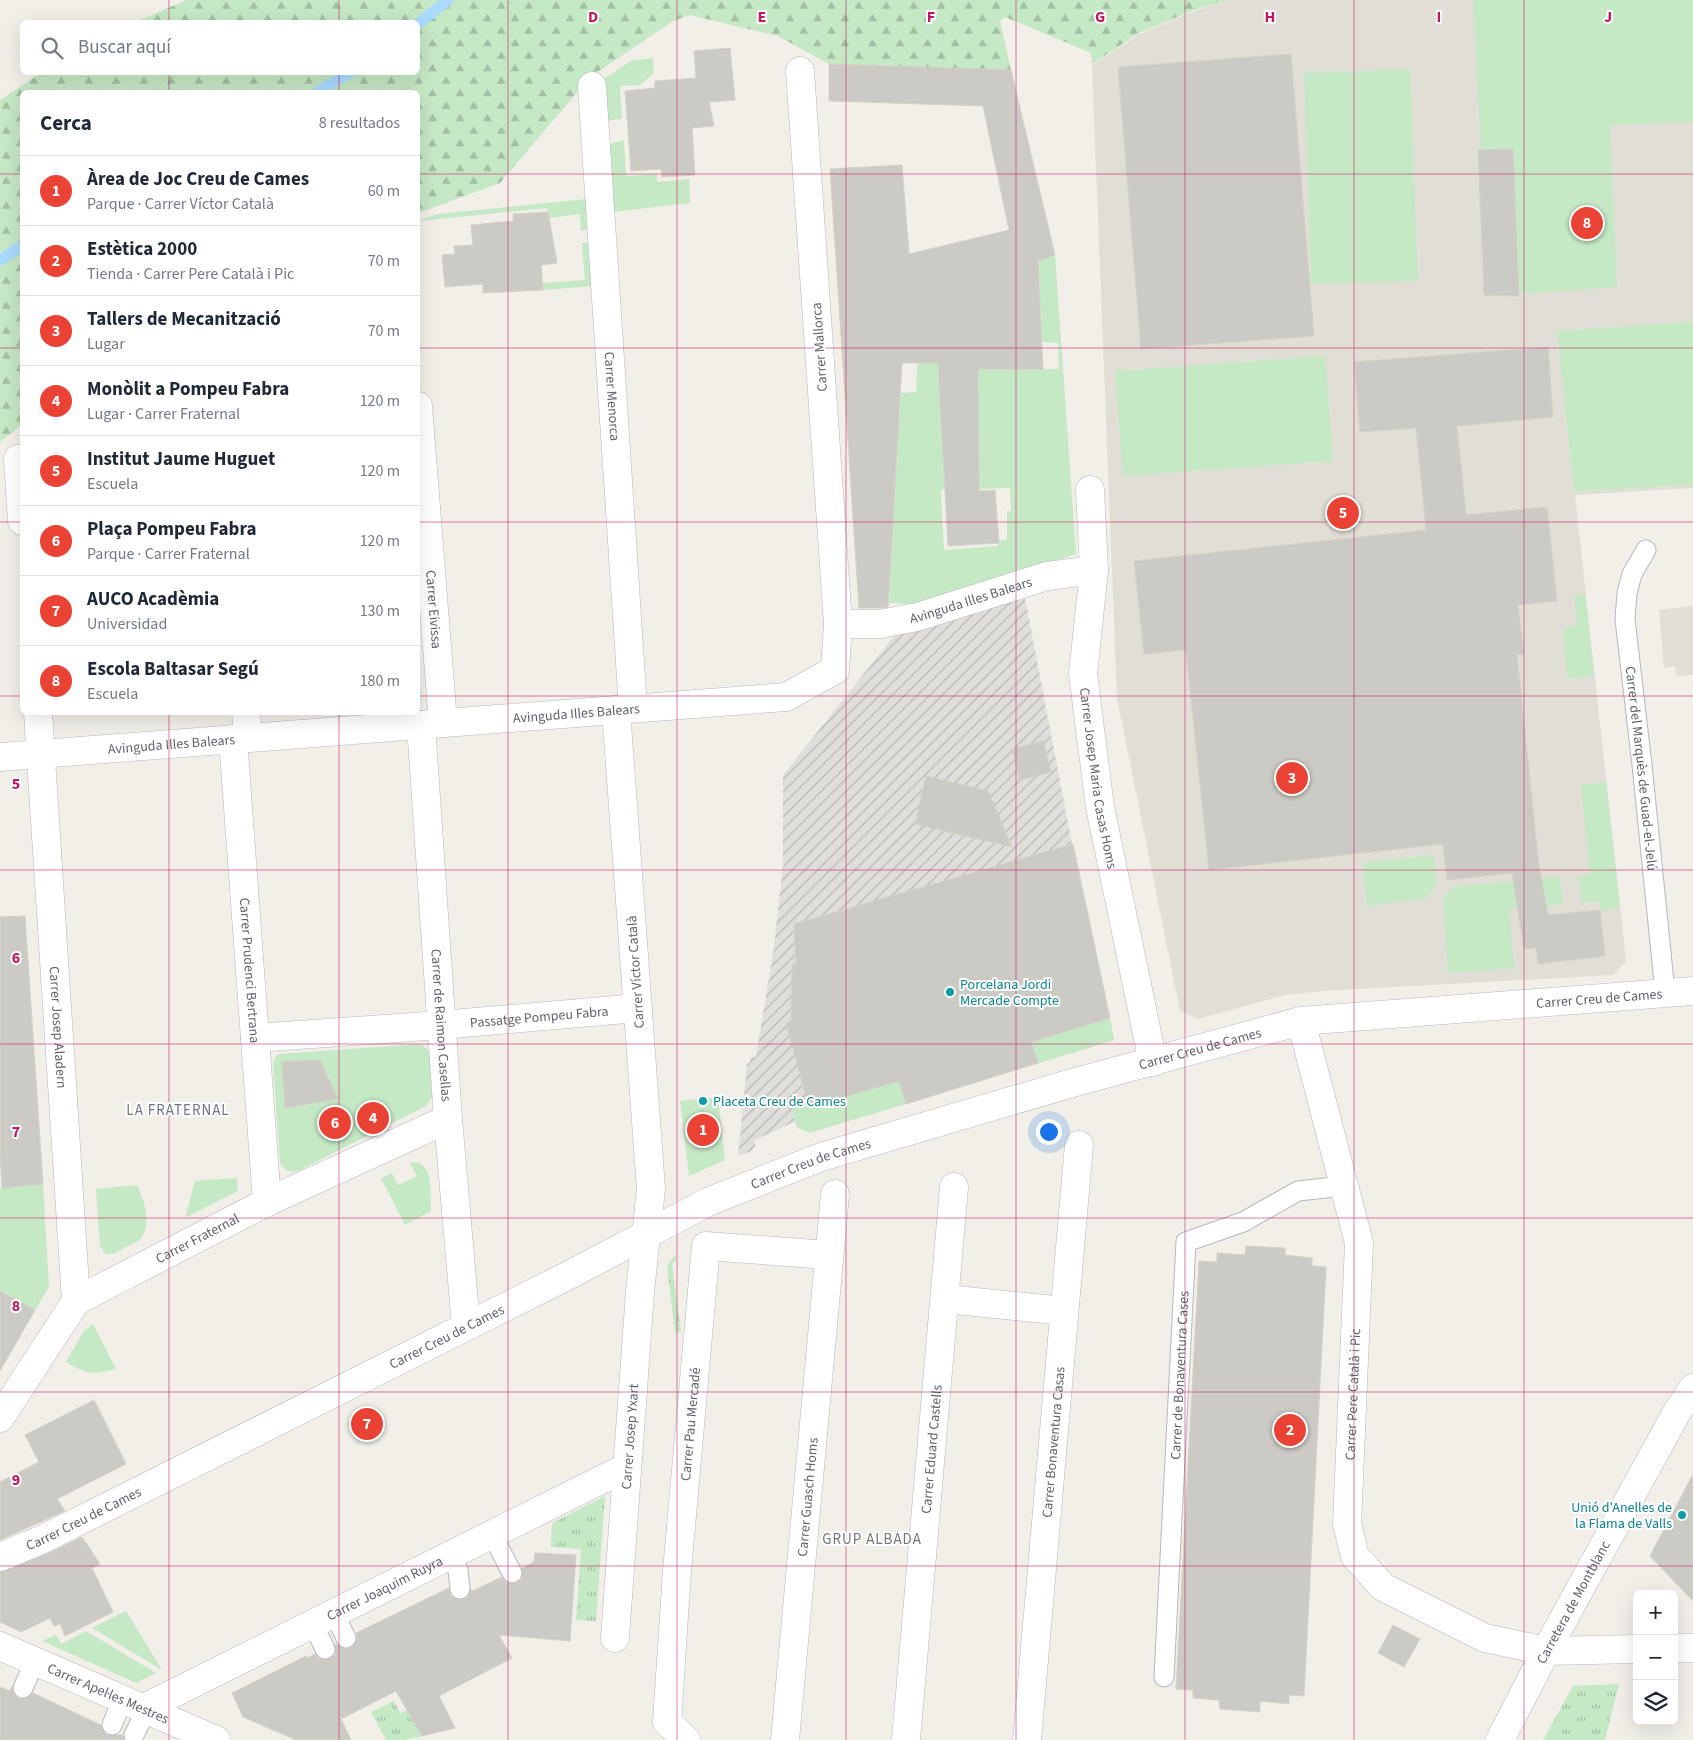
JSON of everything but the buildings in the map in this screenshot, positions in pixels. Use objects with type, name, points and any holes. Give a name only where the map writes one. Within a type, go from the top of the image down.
[{"type":"street","name":"Carrer Mallorca","points":[[800,71],[838,624]]},
{"type":"street","name":"Carrer Menorca","points":[[592,86],[624,709]]},
{"type":"street","name":"Carrer Eivissa","points":[[420,451],[432,724]]},
{"type":"street","points":[[18,459],[20,490]]},
{"type":"street","name":"Carrer Josep Maria Casas Homs","points":[[1090,490],[1094,570],[1083,674],[1100,807],[1153,1062]]},
{"type":"street","name":"Avinguda Illes Balears","points":[[0,757],[242,730],[432,724],[786,697],[836,670],[838,624],[880,624],[917,617],[1047,576],[1094,570]]},
{"type":"street","name":"Carrer Víctor Català","points":[[624,709],[638,1008],[651,1189],[647,1235]]},
{"type":"street","name":"Carrer Josep Aladern","points":[[38,715],[76,1301]]},
{"type":"street","name":"Carrer de Raimon Casellas","points":[[432,724],[441,1025],[466,1326]]},
{"type":"street","name":"Carrer Prudenci Bertrana","points":[[242,730],[255,1038],[266,1202]]},
{"type":"street","name":"Carrer Creu de Cames","points":[[0,1557],[41,1540],[647,1235],[710,1201],[822,1157],[1072,1083],[1301,1021],[1693,991]]},
{"type":"street","name":"Passatge Pompeu Fabra","points":[[255,1038],[441,1025],[638,1008]]},
{"type":"street","name":"Carrer Pere Català i Pic","points":[[1301,1021],[1359,1243],[1347,1524],[1355,1556],[1383,1587],[1485,1638],[1546,1651],[1633,1649]]},
{"type":"street","name":"Carrer Fraternal","points":[[0,1418],[76,1301],[266,1202],[448,1119]]},
{"type":"street","name":"Carrer Bonaventura Casas","points":[[1027,1740],[1079,1145]]},
{"type":"street","name":"Carrer Eduard Castells","points":[[906,1740],[946,1299],[954,1187]]},
{"type":"street","name":"Carrer Guasch Homs","points":[[785,1740],[835,1194]]},
{"type":"street","name":"Carrer Josep Yxart","points":[[615,1638],[640,1292],[647,1235]]},
{"type":"street","name":"Carrer Pau Mercadé","points":[[676,1731],[677,1571],[706,1246],[828,1255]]},
{"type":"street","points":[[946,1299],[1064,1311]]},
{"type":"street","name":"Carretera de Montblanc","points":[[1500,1740],[1546,1651],[1693,1388]]},
{"type":"street","name":"Carrer Joaquim Ruyra","points":[[137,1707],[323,1618],[627,1466]]},
{"type":"street","name":"Carrer Apel·les Mestres","points":[[0,1646],[213,1739]]},
{"type":"street","points":[[1678,1648],[1693,1648]]},
{"type":"lane","name":"Carrer del Marquès de Guad-el-Jelú","points":[[1646,550],[1632,574],[1627,593],[1625,619],[1665,992]]},
{"type":"lane","name":"Carrer de Bonaventura Cases","points":[[1164,1677],[1186,1242],[1243,1222],[1298,1191],[1344,1186]]},
{"type":"lane","points":[[492,1534],[512,1573]]},
{"type":"lane","points":[[449,1555],[458,1570],[460,1589]]},
{"type":"lane","points":[[323,1618],[346,1638]]},
{"type":"lane","points":[[323,1618],[325,1649]]},
{"type":"lane","points":[[23,1688],[35,1661]]},
{"type":"lane","points":[[112,1726],[137,1707]]},
{"type":"lane","points":[[134,1735],[137,1707]]},
{"type":"shaded area","points":[[1227,0],[1693,0],[1693,488],[1575,495],[1626,961],[1613,975],[1322,991],[1285,995],[1198,1019],[1180,1011],[1117,698],[1092,65],[1139,34]]},
{"type":"shaded area","name":"Porcelana Jordi Mercade Compte","points":[[1024,593],[1072,844],[1114,1040],[813,1132],[799,1129],[794,1122],[755,1140],[755,1146],[752,1151],[738,1156],[747,1063],[750,1063],[750,1057],[756,1057],[774,947],[783,865],[783,775],[894,636]]},
{"type":"shaded area","points":[[1693,606],[1693,675],[1676,676],[1675,666],[1664,668],[1659,610]]},
{"type":"green space","points":[[187,0],[1228,0],[1194,10],[1139,33],[1092,64],[1091,53],[1005,17],[1000,21],[1011,70],[829,64],[778,36],[690,15],[673,21],[590,77],[500,183],[420,212],[420,90],[20,90],[20,427],[0,442],[0,100],[38,75],[420,75],[420,20],[140,20]]},
{"type":"green space","points":[[1473,0],[1693,0],[1693,122],[1610,125],[1617,287],[1519,294],[1513,149],[1481,150]]},
{"type":"green space","points":[[653,58],[654,73],[640,85],[622,86],[620,88],[622,119],[605,121],[602,80],[631,61]]},
{"type":"green space","points":[[1410,69],[1418,281],[1311,284],[1304,73]]},
{"type":"green space","points":[[624,140],[626,176],[657,174],[657,182],[689,179],[690,203],[612,212],[607,145]]},
{"type":"green space","points":[[587,199],[590,229],[581,231],[580,214],[549,218],[547,208],[420,221],[438,214]]},
{"type":"green space","points":[[591,242],[594,286],[543,290],[542,283],[585,280],[582,243]]},
{"type":"green space","points":[[1055,255],[1076,554],[914,608],[911,604],[888,603],[892,540],[875,297],[899,393],[916,392],[918,351],[951,352],[979,464],[976,298],[1035,369],[1059,369],[1058,343],[1042,342],[1038,261]],"holes":[[[1010,488],[1011,511],[1007,511],[1007,540],[999,541],[998,546],[944,550],[941,490]]]},
{"type":"green space","points":[[1693,322],[1693,485],[1574,491],[1557,331]]},
{"type":"green space","points":[[1325,356],[1333,461],[1123,476],[1115,371]]},
{"type":"green space","points":[[1585,594],[1594,676],[1569,679],[1567,677],[1563,628],[1577,626],[1574,595]]},
{"type":"green space","points":[[1606,782],[1620,908],[1600,910],[1599,902],[1582,903],[1578,876],[1590,875],[1581,785]]},
{"type":"green space","points":[[1433,855],[1437,882],[1427,898],[1367,906],[1363,863]]},
{"type":"green space","points":[[1560,877],[1563,904],[1509,910],[1514,968],[1448,973],[1443,897],[1454,887]]},
{"type":"green space","points":[[1110,1018],[1114,1040],[1038,1063],[1031,1042]]},
{"type":"green space","points":[[421,1044],[429,1051],[432,1097],[426,1106],[300,1170],[293,1172],[286,1170],[280,1163],[273,1063],[276,1056],[280,1054]]},
{"type":"green space","points":[[899,1081],[906,1104],[811,1132],[802,1130],[795,1122],[793,1109],[797,1104],[818,1097],[821,1104]]},
{"type":"green space","points":[[718,1097],[725,1160],[689,1176],[680,1101]]},
{"type":"green space","points":[[416,1162],[426,1169],[428,1175],[431,1190],[431,1211],[405,1225],[381,1178],[392,1173],[398,1185],[417,1176],[410,1163]]},
{"type":"green space","points":[[237,1178],[238,1191],[185,1218],[195,1181]]},
{"type":"green space","points":[[43,1184],[49,1287],[35,1310],[0,1290],[0,1188]]},
{"type":"green space","points":[[137,1185],[146,1212],[144,1232],[135,1243],[115,1253],[106,1254],[100,1246],[96,1189]]},
{"type":"green space","points":[[675,1254],[676,1260],[672,1264],[681,1332],[675,1333],[667,1266]]},
{"type":"green space","points":[[93,1324],[116,1369],[90,1372],[66,1362],[83,1332]]},
{"type":"green space","points":[[605,1496],[596,1621],[576,1620],[581,1549],[551,1547],[552,1523]]},
{"type":"green space","points":[[126,1611],[129,1616],[162,1670],[92,1628]]},
{"type":"green space","points":[[86,1631],[156,1673],[136,1683],[42,1641],[56,1635],[61,1644]]},
{"type":"green space","points":[[1619,1684],[1605,1740],[1543,1740],[1573,1686]]},
{"type":"green space","points":[[394,1701],[400,1713],[407,1710],[422,1736],[404,1740],[386,1740],[371,1712]]},
{"type":"waterway","points":[[420,22],[448,0]]},
{"type":"waterway","points":[[320,90],[346,75]]},
{"type":"waterway","points":[[0,260],[20,247]]},
{"type":"place","name":"Escola Baltasar Segú","points":[[1587,223]]},
{"type":"place","name":"Institut Jaume Huguet","points":[[1343,513]]},
{"type":"place","name":"Tallers de Mecanització","points":[[1292,778]]},
{"type":"place","name":"Porcelana Jordi Mercade Compte","points":[[950,992]]},
{"type":"place","name":"Placeta Creu de Cames","points":[[703,1101]]},
{"type":"place","name":"Monòlit a Pompeu Fabra","points":[[373,1118]]},
{"type":"place","name":"Plaça Pompeu Fabra","points":[[335,1123]]},
{"type":"place","name":"Àrea de Joc Creu de Cames","points":[[703,1130]]},
{"type":"place","name":"AUCO Acadèmia","points":[[367,1424]]},
{"type":"place","name":"Estètica 2000","points":[[1290,1430]]},
{"type":"place","name":"Unió d'Anelles de la Flama de Valls","points":[[1682,1515]]},
{"type":"district","name":"LA FRATERNAL","points":[[178,1110]]},
{"type":"district","name":"GRUP ALBADA","points":[[872,1539]]}]
